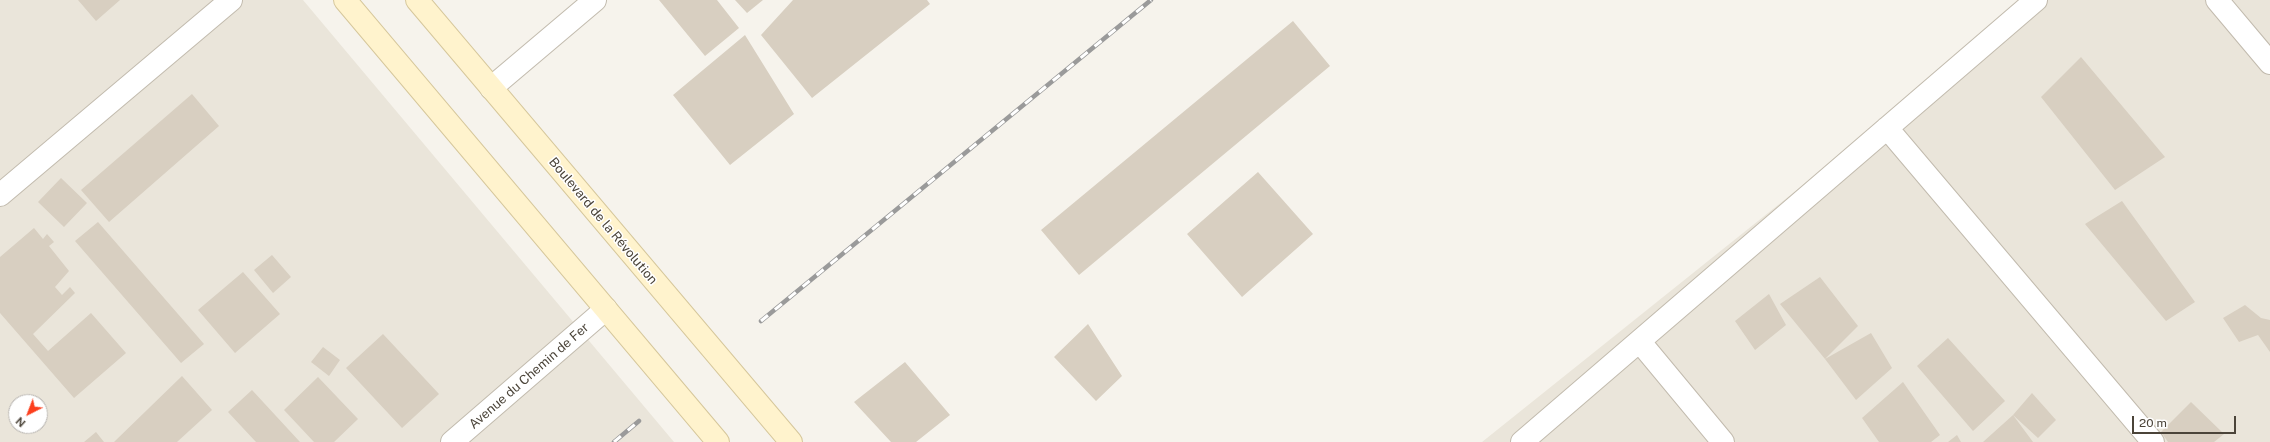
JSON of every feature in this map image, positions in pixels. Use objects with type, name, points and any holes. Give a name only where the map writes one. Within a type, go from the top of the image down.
[{"type":"main road","points":[[345,0],[718,442]]},
{"type":"main road","name":"Boulevard de la Révolution","points":[[417,0],[790,442]]},
{"type":"street","points":[[0,194],[231,0]]},
{"type":"street","points":[[491,88],[595,0]]},
{"type":"street","points":[[1522,442],[2036,0]]},
{"type":"street","points":[[2217,0],[2270,63]]},
{"type":"street","points":[[1887,128],[2153,442]]},
{"type":"street","name":"Avenue du Chemin de Fer","points":[[452,442],[606,310]]},
{"type":"street","points":[[1640,342],[1723,442]]},
{"type":"shaded area","points":[[0,0],[303,0],[674,442],[0,442]]},
{"type":"shaded area","points":[[2034,0],[2270,0],[2270,442],[1482,442]]},
{"type":"building","points":[[78,0],[120,0],[96,21]]},
{"type":"building","points":[[659,0],[717,0],[739,28],[705,56]]},
{"type":"building","points":[[735,0],[763,0],[747,13]]},
{"type":"building","points":[[793,0],[927,0],[930,4],[812,98],[761,35]]},
{"type":"building","points":[[1293,21],[1330,66],[1079,275],[1041,230]]},
{"type":"building","points":[[745,35],[794,114],[730,165],[673,95]]},
{"type":"building","points":[[2081,57],[2165,157],[2115,190],[2041,97]]},
{"type":"building","points":[[192,94],[219,126],[109,222],[81,190]]},
{"type":"building","points":[[1258,172],[1313,234],[1242,297],[1187,234]]},
{"type":"building","points":[[61,178],[87,203],[64,227],[38,202]]},
{"type":"building","points":[[2122,201],[2195,302],[2166,321],[2085,224]]},
{"type":"building","points":[[98,222],[204,344],[181,363],[75,241]]},
{"type":"building","points":[[34,228],[43,239],[47,234],[54,242],[49,246],[69,271],[55,287],[62,295],[70,287],[75,293],[33,334],[48,351],[91,313],[126,353],[74,398],[0,313],[0,257]]},
{"type":"building","points":[[272,255],[291,277],[273,293],[254,270]]},
{"type":"building","points":[[243,272],[280,314],[235,353],[198,310]]},
{"type":"building","points":[[1820,277],[1858,326],[1825,359],[1780,304]]},
{"type":"building","points":[[1769,294],[1786,325],[1755,350],[1735,321]]},
{"type":"building","points":[[2245,305],[2261,318],[2270,320],[2270,352],[2258,335],[2239,342],[2223,318]]},
{"type":"building","points":[[1088,324],[1122,376],[1096,401],[1054,357]]},
{"type":"building","points":[[1871,333],[1892,368],[1856,400],[1825,359]]},
{"type":"building","points":[[383,334],[439,394],[402,428],[346,368]]},
{"type":"building","points":[[1948,338],[2005,401],[1973,431],[1917,366]]},
{"type":"building","points":[[323,347],[340,360],[329,376],[311,362]]},
{"type":"building","points":[[905,362],[950,415],[916,442],[891,442],[854,402]]},
{"type":"building","points":[[182,376],[212,410],[177,442],[114,442]]},
{"type":"building","points":[[318,377],[358,419],[334,442],[314,442],[284,410]]},
{"type":"building","points":[[1903,382],[1940,435],[1931,442],[1879,442],[1862,418]]},
{"type":"building","points":[[252,390],[300,442],[256,442],[228,412]]},
{"type":"building","points":[[2032,393],[2056,420],[2038,438],[2013,415]]},
{"type":"building","points":[[2191,402],[2224,434],[2214,442],[2168,442],[2161,432]]},
{"type":"building","points":[[2013,415],[2033,442],[1983,442]]},
{"type":"building","points":[[96,432],[104,442],[84,442]]},
{"type":"building","points":[[1957,435],[1961,442],[1948,442]]},
{"type":"railway","points":[[761,321],[1151,0]]},
{"type":"railway","points":[[614,442],[639,421]]}]
